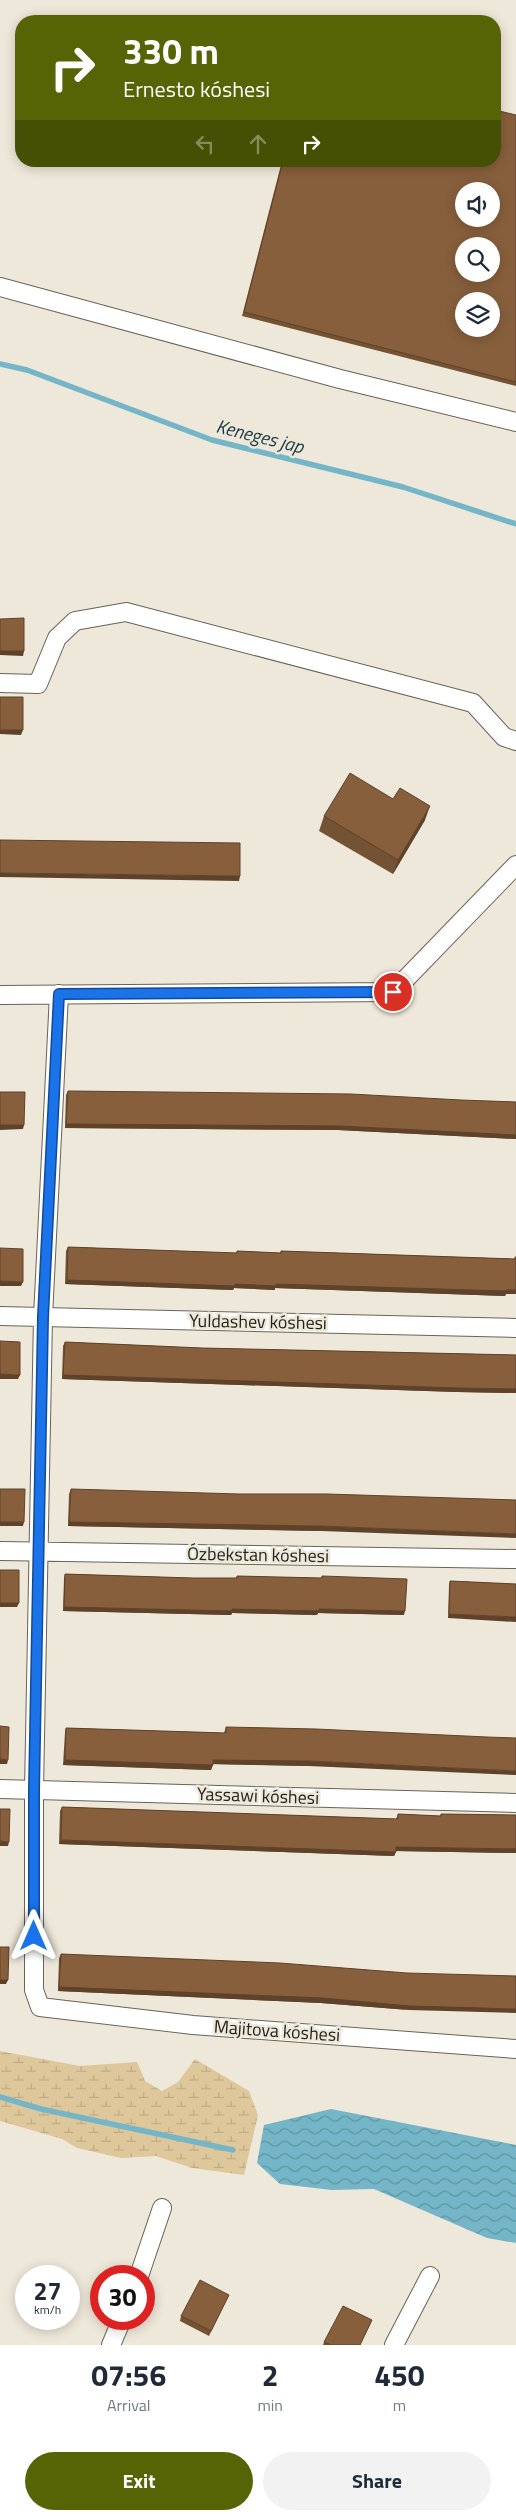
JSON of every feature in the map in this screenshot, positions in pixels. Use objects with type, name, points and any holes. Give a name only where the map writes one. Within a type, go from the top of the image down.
[{"type":"street","points":[[0,287],[340,379],[516,422]]},
{"type":"street","points":[[0,683],[38,684],[57,638],[75,621],[126,612],[472,703],[504,737],[516,740]]},
{"type":"street","points":[[0,995],[393,992],[516,865]]},
{"type":"street","points":[[34,1790],[43,1317],[59,994]]},
{"type":"street","name":"Yuldashev kóshesi","points":[[0,1316],[516,1328]]},
{"type":"street","name":"Ózbekstan kóshesi","points":[[0,1551],[516,1559]]},
{"type":"street","name":"Yassawi kóshesi","points":[[0,1789],[516,1803]]},
{"type":"street","name":"Majitova kóshesi","points":[[34,1790],[34,1990],[40,2007],[193,2026],[516,2048]]},
{"type":"street","points":[[143,2265],[162,2208]]},
{"type":"street","points":[[394,2345],[430,2276]]},
{"type":"street","points":[[111,2345],[117,2330]]},
{"type":"green space","points":[[0,2051],[80,2066],[137,2062],[145,2081],[162,2091],[178,2082],[195,2059],[249,2091],[258,2115],[244,2175],[192,2168],[156,2156],[121,2158],[77,2148],[62,2139],[0,2121]]},
{"type":"water","points":[[331,2109],[516,2145],[516,2243],[487,2238],[374,2189],[332,2190],[280,2184],[257,2163],[264,2125]]},
{"type":"building","points":[[501,111],[516,115],[516,382],[244,312],[281,167],[501,167]]},
{"type":"building","points":[[24,618],[24,651],[0,651],[0,619]]},
{"type":"building","points":[[0,697],[23,697],[23,730],[0,730]]},
{"type":"building","points":[[350,773],[393,799],[400,788],[430,806],[398,860],[324,816]]},
{"type":"building","points":[[0,840],[240,843],[240,876],[0,873]]},
{"type":"building","points":[[68,1091],[351,1094],[516,1102],[516,1135],[340,1126],[66,1124]]},
{"type":"building","points":[[0,1092],[25,1092],[24,1125],[0,1125]]},
{"type":"building","points":[[68,1247],[237,1253],[237,1251],[281,1253],[281,1251],[515,1259],[516,1257],[516,1290],[276,1284],[276,1286],[235,1284],[235,1286],[67,1280]]},
{"type":"building","points":[[0,1248],[23,1249],[23,1282],[0,1281]]},
{"type":"building","points":[[0,1341],[20,1342],[20,1375],[0,1374]]},
{"type":"building","points":[[65,1342],[202,1348],[516,1355],[516,1389],[63,1375]]},
{"type":"building","points":[[0,1489],[25,1489],[24,1522],[0,1522]]},
{"type":"building","points":[[71,1489],[516,1500],[516,1534],[322,1526],[69,1522]]},
{"type":"building","points":[[0,1570],[19,1570],[19,1603],[0,1603]]},
{"type":"building","points":[[65,1574],[193,1578],[237,1578],[237,1576],[322,1578],[322,1576],[407,1579],[405,1611],[232,1609],[232,1611],[64,1607]]},
{"type":"building","points":[[450,1581],[516,1584],[516,1617],[449,1614]]},
{"type":"building","points":[[0,1726],[9,1727],[8,1760],[0,1759]]},
{"type":"building","points":[[226,1727],[516,1738],[516,1771],[310,1761],[213,1760],[213,1765],[65,1760],[66,1728],[226,1733]]},
{"type":"building","points":[[62,1807],[398,1819],[398,1814],[441,1816],[441,1814],[516,1815],[516,1849],[396,1847],[396,1852],[61,1840]]},
{"type":"building","points":[[0,1809],[10,1809],[9,1842],[0,1841]]},
{"type":"building","points":[[0,1947],[9,1947],[8,1980],[0,1980]]},
{"type":"building","points":[[61,1954],[280,1963],[407,1973],[516,1976],[516,2009],[410,2006],[322,1998],[59,1987]]},
{"type":"building","points":[[200,2280],[229,2295],[211,2331],[181,2316]]},
{"type":"building","points":[[343,2306],[372,2320],[360,2345],[331,2345],[324,2342]]},
{"type":"waterway","name":"Keneges jap","points":[[0,364],[27,370],[212,440],[403,487],[516,524]]},
{"type":"waterway","points":[[0,2097],[41,2109],[233,2150]]},
{"type":"route","points":[[34,1936],[34,1790],[43,1317],[59,994],[393,992]]}]
